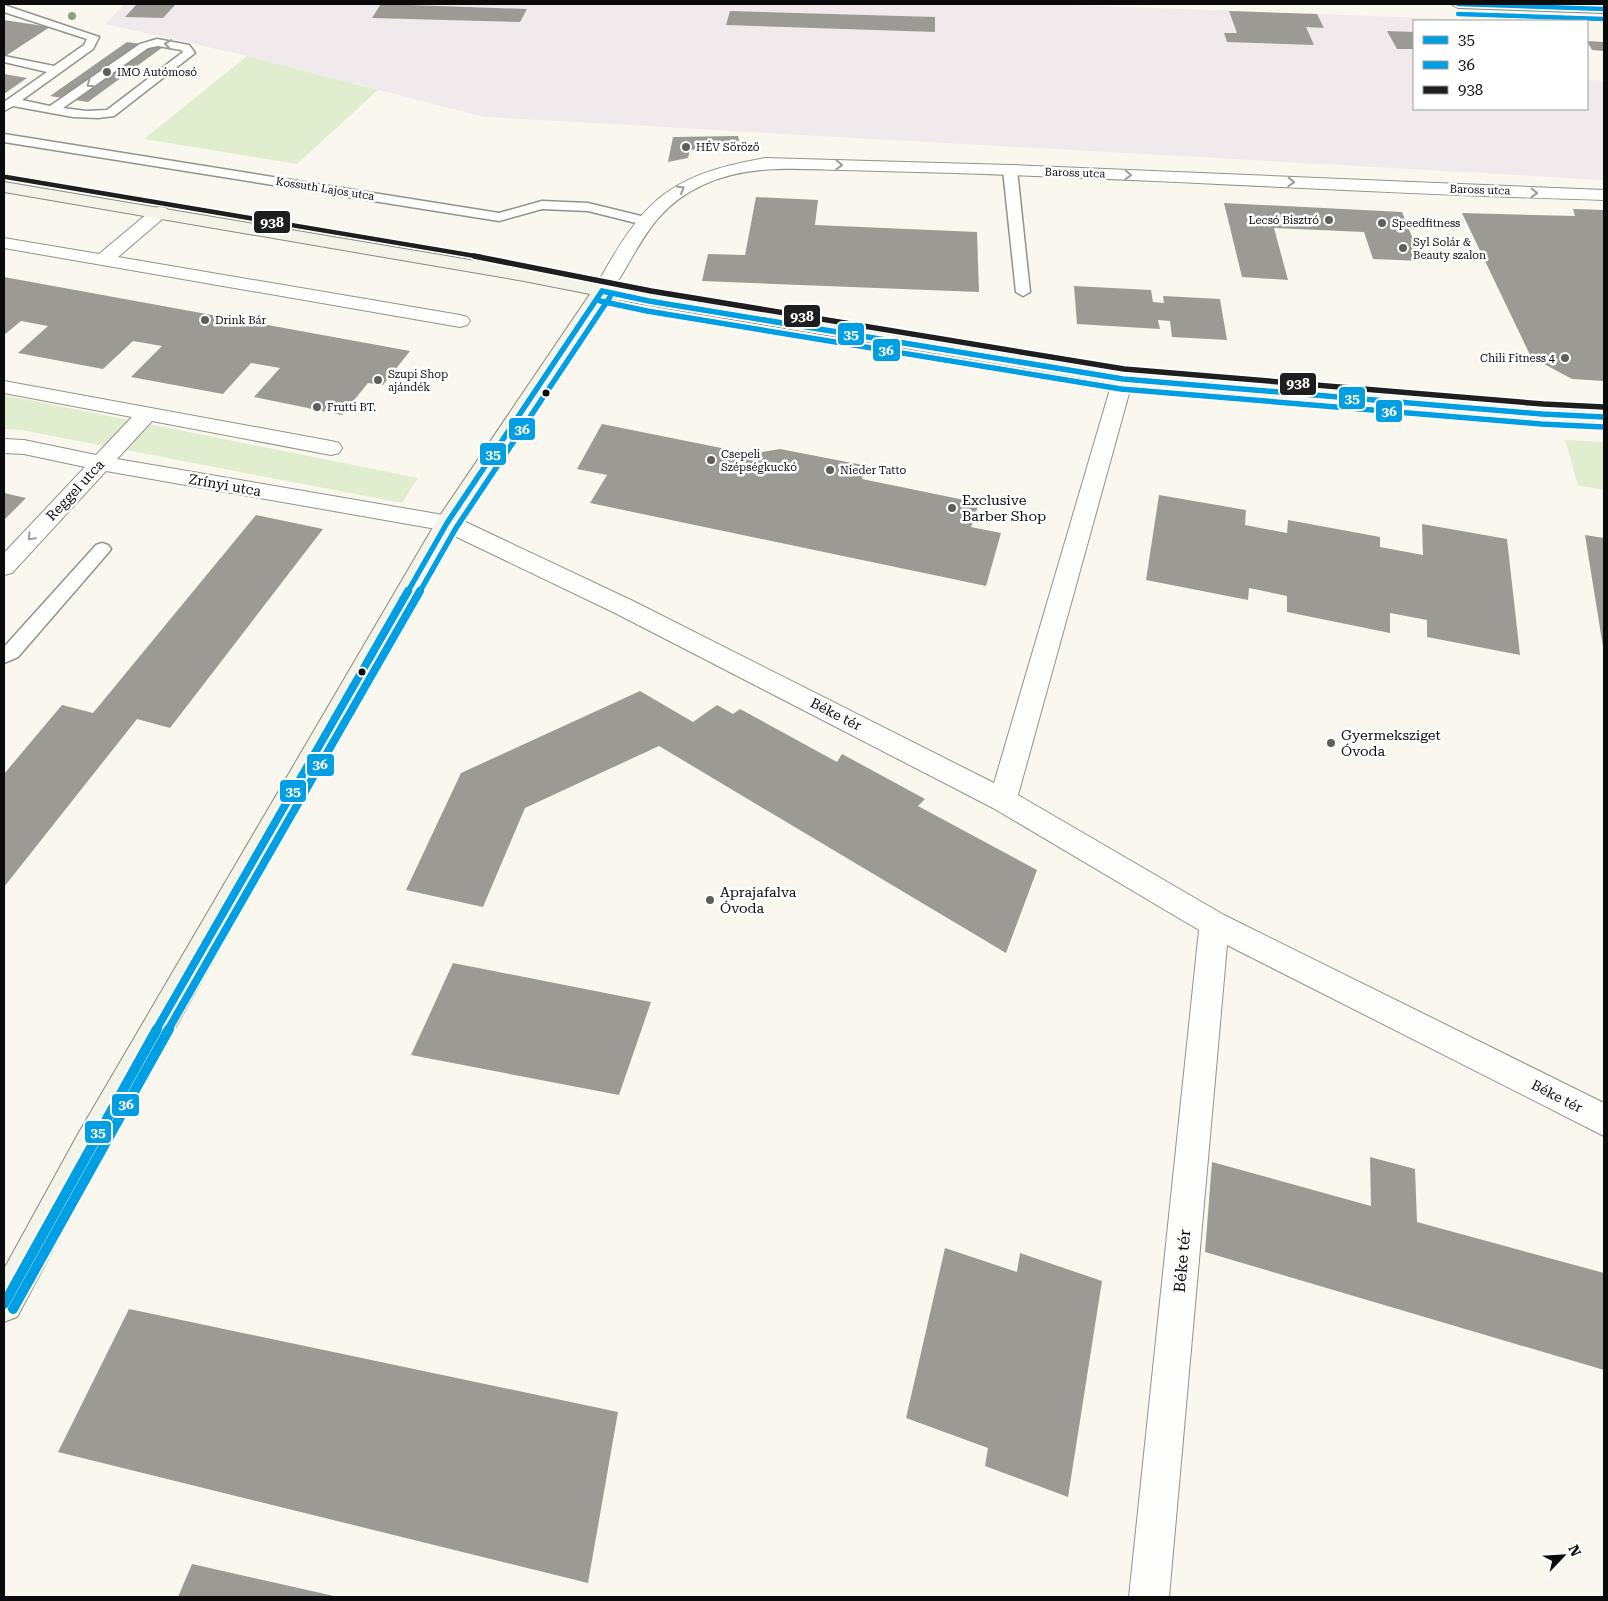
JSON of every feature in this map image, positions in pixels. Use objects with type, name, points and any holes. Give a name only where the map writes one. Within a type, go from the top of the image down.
[{"type":"street","points":[[1458,4],[1569,6],[1604,9]]},
{"type":"street","name":"Baross utca","points":[[602,291],[644,221],[676,192],[706,176],[733,168],[765,163],[805,169],[1010,170],[1604,195]]},
{"type":"street","points":[[4,187],[524,275],[649,301],[1123,379],[1542,414],[1604,417]]},
{"type":"street","points":[[103,260],[160,212]]},
{"type":"street","points":[[4,244],[460,321]]},
{"type":"street","points":[[4,1304],[95,1138],[447,523],[602,291]]},
{"type":"street","points":[[1003,800],[1123,379]]},
{"type":"street","points":[[4,387],[331,448]]},
{"type":"street","name":"Reggel utca","points":[[4,567],[146,415]]},
{"type":"street","name":"Zrínyi utca","points":[[4,446],[24,447],[100,463],[447,523]]},
{"type":"street","name":"Béke tér","points":[[447,523],[624,607],[1003,800],[1214,924],[1604,1120]]},
{"type":"street","name":"Béke tér","points":[[1149,1597],[1214,924]]},
{"type":"lane","points":[[14,22],[41,4]]},
{"type":"lane","points":[[4,8],[93,37],[90,47],[7,104]]},
{"type":"lane","points":[[7,104],[95,116],[110,113],[189,53],[185,47],[157,42],[144,46],[54,109]]},
{"type":"lane","points":[[4,59],[56,70]]},
{"type":"lane","name":"Kossuth Lajos utca","points":[[4,138],[498,217],[542,205],[588,207],[644,221]]},
{"type":"lane","points":[[1010,170],[1024,292]]},
{"type":"lane","points":[[4,656],[11,652],[102,550]]},
{"type":"shaded area","points":[[124,4],[1046,4],[1484,20],[1413,20],[1413,110],[1588,110],[1588,80],[1604,81],[1604,180],[484,117],[243,55],[105,24]]},
{"type":"green space","points":[[247,56],[378,90],[297,164],[144,139]]},
{"type":"green space","points":[[4,395],[418,478],[402,503],[21,430],[4,429]]},
{"type":"green space","points":[[1565,440],[1604,442],[1604,490],[1578,485]]},
{"type":"building","points":[[137,4],[176,4],[163,18],[125,17]]},
{"type":"building","points":[[381,4],[527,9],[520,22],[372,18]]},
{"type":"building","points":[[730,11],[935,17],[935,32],[726,25]]},
{"type":"building","points":[[1229,11],[1317,14],[1324,28],[1306,27],[1314,45],[1227,42],[1224,33],[1237,33]]},
{"type":"building","points":[[4,20],[50,27],[4,57]]},
{"type":"building","points":[[1387,31],[1413,32],[1413,49],[1397,49]]},
{"type":"building","points":[[1588,41],[1604,42],[1604,51],[1592,50]]},
{"type":"building","name":"IMO Autómosó","points":[[127,42],[163,47],[88,102],[50,96]]},
{"type":"building","points":[[4,74],[27,78],[4,94]]},
{"type":"building","name":"HÉV Söröző","points":[[738,136],[739,141],[699,145],[703,149],[690,150],[688,158],[668,162],[673,137]]},
{"type":"building","points":[[756,197],[818,200],[815,225],[977,232],[979,292],[702,281],[708,254],[745,255]]},
{"type":"building","points":[[1224,203],[1402,212],[1422,261],[1373,259],[1364,232],[1274,228],[1288,280],[1242,277]]},
{"type":"building","points":[[1573,209],[1604,210],[1604,381],[1572,379],[1531,357],[1462,213],[1575,216]]},
{"type":"building","points":[[4,277],[410,351],[383,385],[368,383],[342,415],[254,397],[280,368],[251,363],[223,394],[131,377],[162,346],[133,341],[103,369],[18,353],[48,326],[21,321],[4,335]]},
{"type":"building","points":[[1074,286],[1151,290],[1153,302],[1164,303],[1163,296],[1220,299],[1227,340],[1172,337],[1170,321],[1158,320],[1160,329],[1077,324]]},
{"type":"building","points":[[602,424],[751,454],[780,449],[868,466],[862,479],[979,503],[971,527],[1001,533],[986,586],[590,503],[607,475],[577,469]]},
{"type":"building","points":[[4,493],[26,498],[4,520]]},
{"type":"building","points":[[1159,495],[1246,510],[1245,525],[1287,533],[1288,520],[1380,537],[1380,547],[1423,555],[1422,524],[1507,539],[1520,655],[1427,637],[1427,620],[1390,613],[1390,633],[1287,612],[1287,596],[1249,588],[1248,600],[1146,580]]},
{"type":"building","points":[[256,515],[323,529],[170,728],[137,719],[4,887],[4,774],[62,705],[93,713]]},
{"type":"building","points":[[1585,535],[1604,538],[1604,647],[1603,647]]},
{"type":"building","points":[[640,691],[693,722],[717,705],[733,714],[740,709],[837,762],[842,754],[925,799],[918,806],[1037,870],[1006,953],[659,746],[525,808],[483,907],[406,890],[461,773]]},
{"type":"building","points":[[453,963],[651,1002],[619,1095],[411,1055]]},
{"type":"building","points":[[1370,1157],[1415,1169],[1417,1222],[1604,1273],[1604,1370],[1205,1252],[1212,1162],[1371,1206]]},
{"type":"building","points":[[945,1248],[1017,1272],[1020,1253],[1102,1281],[1068,1497],[985,1466],[988,1448],[906,1418]]},
{"type":"building","points":[[129,1309],[618,1412],[588,1583],[58,1452]]},
{"type":"building","points":[[192,1564],[334,1596],[334,1597],[178,1597]]},
{"type":"transit line","points":[[1458,4],[1604,9]]},
{"type":"transit line","points":[[1458,14],[1604,19]]},
{"type":"transit line","name":"938","points":[[6,177],[526,265],[651,291],[1124,369],[1543,404],[1604,407]]},
{"type":"transit line","name":"35","points":[[602,291],[649,301],[1123,379],[1542,414],[1604,417]]},
{"type":"transit line","name":"35","points":[[4,1304],[90,1146],[447,523],[602,291]]},
{"type":"transit line","name":"36","points":[[13,1309],[99,1151],[456,528],[610,297]]},
{"type":"transit line","name":"36","points":[[600,301],[647,311],[1121,389],[1541,424],[1604,427]]},
{"type":"place","name":"IMO Autómosó","points":[[107,72]]},
{"type":"place","name":"HÉV Söröző","points":[[686,147]]},
{"type":"place","name":"Lecsó Bisztró","points":[[1329,220]]},
{"type":"place","name":"Speedfitness","points":[[1382,223]]},
{"type":"place","name":"Syl Solár & Beauty szalon","points":[[1403,248]]},
{"type":"place","name":"Drink Bár","points":[[205,320]]},
{"type":"place","name":"Chili Fitness 4","points":[[1565,358]]},
{"type":"place","name":"Szupi Shop ajándék","points":[[378,380]]},
{"type":"place","name":"Frutti BT.","points":[[317,407]]},
{"type":"place","name":"Csepeli Szépségkuckó","points":[[711,460]]},
{"type":"place","name":"Nieder Tatto","points":[[830,470]]},
{"type":"place","name":"Exclusive Barber Shop","points":[[952,508]]},
{"type":"place","name":"Gyermeksziget Óvoda","points":[[1331,743]]},
{"type":"place","name":"Aprajafalva Óvoda","points":[[710,900]]}]
